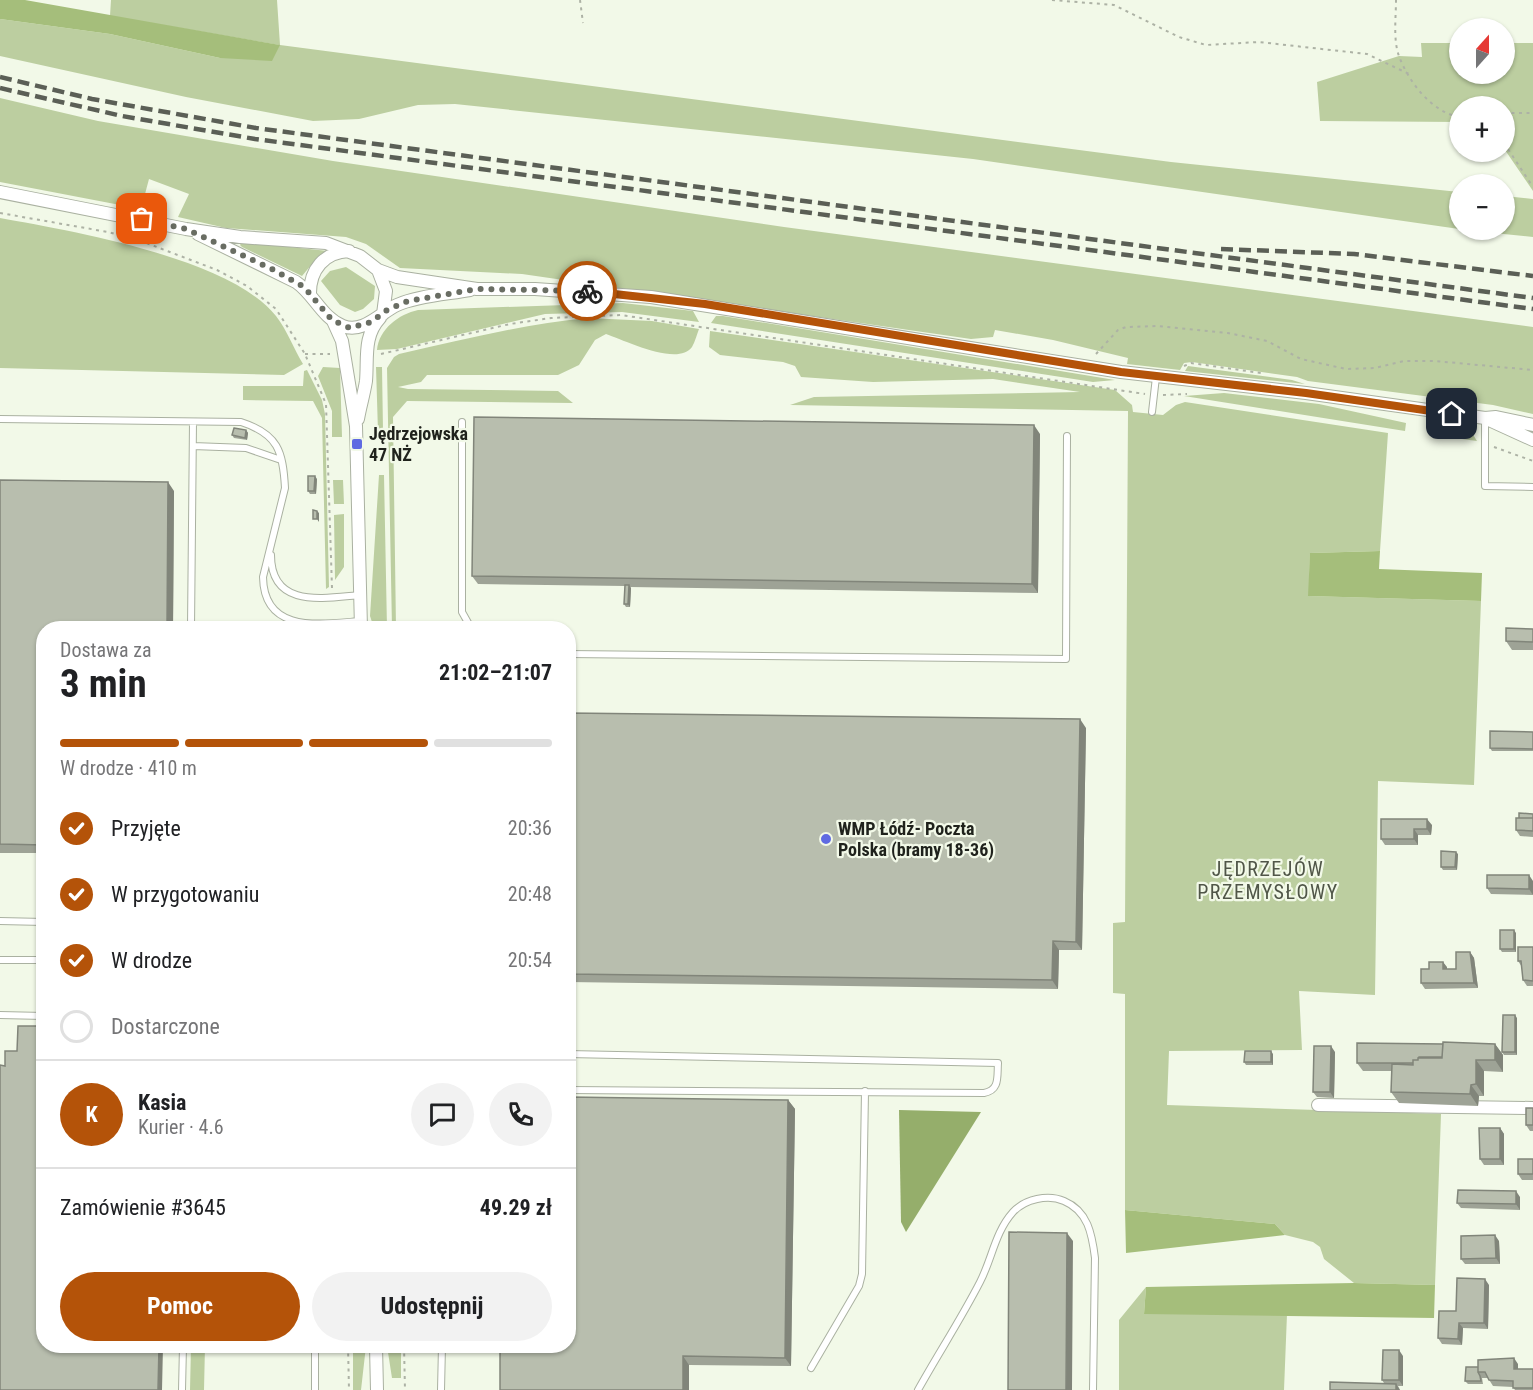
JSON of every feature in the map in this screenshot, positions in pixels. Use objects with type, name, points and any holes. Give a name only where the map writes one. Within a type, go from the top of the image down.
[{"type":"street","points":[[0,192],[186,229],[240,237],[326,243],[351,252],[378,270],[397,277],[477,289],[535,289],[651,297],[1156,377],[1306,393],[1485,418],[1496,417],[1533,425]]},
{"type":"street","points":[[186,229],[272,269],[310,293],[332,320],[342,341],[356,426],[361,621]]},
{"type":"street","points":[[310,293],[312,277],[319,264],[338,252],[351,252]]},
{"type":"street","points":[[356,426],[366,383],[369,333],[383,314],[386,291],[378,270]]},
{"type":"street","points":[[332,320],[350,328],[359,327],[408,301],[477,289]]},
{"type":"street","points":[[1485,418],[1533,440]]},
{"type":"street","points":[[1318,1105],[1533,1108]]},
{"type":"street","points":[[376,1353],[377,1390]]},
{"type":"lane","points":[[1152,412],[1156,377]]},
{"type":"lane","points":[[1485,418],[1485,486],[1533,487]]},
{"type":"lane","points":[[0,419],[241,423],[263,429],[276,443],[285,488],[263,577],[263,591],[269,604],[290,621]]},
{"type":"lane","points":[[191,621],[194,422]]},
{"type":"lane","points":[[462,422],[462,612],[467,621]]},
{"type":"lane","points":[[576,654],[1066,659],[1067,436]]},
{"type":"lane","points":[[193,446],[246,448],[281,460]]},
{"type":"lane","points":[[271,548],[276,577],[286,589],[298,597],[312,600],[360,595]]},
{"type":"lane","points":[[0,921],[36,922]]},
{"type":"lane","points":[[0,960],[36,960]]},
{"type":"lane","points":[[0,1015],[36,1016]]},
{"type":"lane","points":[[576,1054],[998,1063],[998,1084],[992,1091],[576,1090]]},
{"type":"lane","points":[[811,1368],[859,1286],[862,1274],[865,1091]]},
{"type":"lane","points":[[918,1390],[981,1281],[990,1251],[1005,1223],[1014,1210],[1045,1197],[1060,1199],[1077,1207],[1092,1236],[1095,1258],[1092,1390]]},
{"type":"lane","points":[[182,1390],[183,1353]]},
{"type":"lane","points":[[315,1353],[315,1390]]},
{"type":"lane","points":[[441,1390],[442,1353]]},
{"type":"path","points":[[580,0],[583,23]]},
{"type":"path","points":[[1052,0],[1114,5],[1179,37],[1206,45],[1259,42],[1367,54],[1409,74]]},
{"type":"path","points":[[1396,0],[1397,47],[1409,74],[1425,96],[1440,110],[1449,113]]},
{"type":"path","points":[[1515,113],[1533,113]]},
{"type":"path","points":[[1515,160],[1533,187]]},
{"type":"path","points":[[0,213],[108,232],[141,241],[217,270],[268,302],[283,318],[305,354],[323,395],[328,416],[332,598]]},
{"type":"path","points":[[384,354],[520,322],[590,315],[621,315],[1119,388]]},
{"type":"path","points":[[1096,355],[1118,330],[1126,327],[1158,326],[1227,333],[1267,341],[1301,359],[1346,369],[1375,368],[1404,361],[1425,361],[1533,370]]},
{"type":"path","points":[[305,354],[339,354]]},
{"type":"path","points":[[1485,444],[1533,461]]},
{"type":"path","points":[[348,1353],[349,1390]]},
{"type":"path","points":[[404,1353],[405,1390]]},
{"type":"shaded area","points":[[0,0],[25,0],[280,45],[272,61],[220,58],[110,34],[0,19]]},
{"type":"shaded area","points":[[111,0],[277,0],[280,45],[1171,162],[1449,191],[1449,228],[973,159],[455,104],[418,105],[359,119],[313,121],[186,97],[0,56],[0,19],[110,34],[220,58],[279,45],[110,16]]},
{"type":"shaded area","points":[[1421,43],[1449,43],[1449,84],[1515,84],[1515,43],[1533,43],[1533,191],[1513,162],[1515,162],[1515,96],[1449,96],[1449,122],[1320,121],[1317,82],[1399,56],[1422,57]]},
{"type":"shaded area","points":[[0,98],[98,121],[333,161],[784,227],[1533,327],[1533,414],[1493,405],[1308,381],[1297,377],[1192,362],[1184,363],[1180,370],[1127,364],[1128,358],[1053,340],[995,330],[993,337],[971,339],[522,274],[400,268],[366,244],[346,237],[226,228],[178,217],[189,194],[149,179],[141,209],[0,182]]},
{"type":"shaded area","points":[[1515,197],[1533,199],[1533,237],[1515,235]]},
{"type":"shaded area","points":[[0,218],[107,239],[187,263],[224,278],[254,296],[276,316],[303,364],[284,375],[0,368]]},
{"type":"shaded area","points":[[242,242],[328,251],[317,258],[302,276],[242,247],[240,245]]},
{"type":"shaded area","points":[[346,267],[375,286],[374,299],[363,309],[355,312],[340,305],[321,281],[330,271]]},
{"type":"shaded area","points":[[623,303],[693,311],[699,322],[622,312],[545,314],[397,349],[377,350],[382,335],[391,324],[404,315],[418,310]]},
{"type":"shaded area","points":[[716,316],[1115,380],[1093,382],[711,323]]},
{"type":"shaded area","points":[[588,318],[652,321],[699,329],[692,347],[685,352],[675,354],[650,350],[606,334],[595,340],[579,365],[558,375],[427,375],[421,382],[398,387],[558,391],[573,403],[407,401],[393,417],[396,621],[392,621],[387,368],[394,357],[399,354],[517,328]]},
{"type":"shaded area","points":[[710,331],[1115,390],[1132,405],[1133,412],[1163,415],[1176,405],[1185,402],[1388,433],[1380,551],[1310,553],[1309,596],[1481,601],[1474,785],[1378,781],[1375,995],[1299,991],[1302,1050],[1169,1051],[1167,1105],[1441,1114],[1435,1285],[1354,1283],[1324,1259],[1320,1247],[1313,1242],[1285,1235],[1275,1224],[1125,1210],[1125,994],[1113,993],[1113,923],[1125,922],[1128,411],[790,405],[814,397],[1080,392],[993,379],[873,382],[801,377],[795,366],[783,362],[720,355],[709,347]]},
{"type":"shaded area","points":[[1188,366],[1292,380],[1305,384],[1185,371]]},
{"type":"shaded area","points":[[323,367],[340,368],[342,437],[332,437],[332,411],[318,376]]},
{"type":"shaded area","points":[[376,367],[382,367],[383,431],[378,432]]},
{"type":"shaded area","points":[[307,370],[322,400],[325,414],[329,587],[326,589],[322,418],[313,401],[243,400],[243,386],[303,386],[304,371]]},
{"type":"shaded area","points":[[1224,393],[1319,404],[1406,423],[1405,431],[1184,396]]},
{"type":"shaded area","points":[[1448,429],[1472,433],[1477,441],[1447,437]]},
{"type":"shaded area","points":[[379,475],[384,475],[387,621],[372,621],[370,616]]},
{"type":"shaded area","points":[[333,480],[343,480],[344,504],[334,504]]},
{"type":"shaded area","points":[[344,514],[344,567],[335,580],[334,515]]},
{"type":"shaded area","points":[[1380,551],[1379,569],[1482,573],[1481,601],[1308,596],[1310,553]]},
{"type":"shaded area","points":[[899,1110],[981,1112],[906,1232],[901,1222]]},
{"type":"shaded area","points":[[1125,1210],[1275,1224],[1285,1235],[1126,1253]]},
{"type":"shaded area","points":[[1354,1283],[1435,1285],[1434,1318],[1144,1314],[1146,1287]]},
{"type":"shaded area","points":[[1146,1287],[1144,1314],[1287,1314],[1284,1390],[1119,1390],[1119,1320]]},
{"type":"shaded area","points":[[191,1353],[205,1353],[204,1390],[190,1390]]},
{"type":"shaded area","points":[[353,1353],[365,1353],[361,1390],[353,1390]]},
{"type":"shaded area","points":[[388,1353],[401,1353],[401,1378],[392,1378]]},
{"type":"building","points":[[474,417],[1034,425],[1032,584],[472,576]]},
{"type":"building","points":[[234,428],[246,430],[245,438],[232,435]]},
{"type":"building","points":[[308,476],[315,476],[314,491],[308,491]]},
{"type":"building","points":[[0,480],[168,482],[167,621],[36,621],[36,845],[0,844]]},
{"type":"building","points":[[313,510],[317,511],[317,519],[313,519]]},
{"type":"building","points":[[625,585],[629,585],[628,604],[624,604]]},
{"type":"building","points":[[1506,628],[1533,629],[1533,642],[1506,641]]},
{"type":"building","name":"WMP Łódź- Poczta Polska (bramy 18-36)","points":[[576,713],[1080,719],[1076,942],[1053,941],[1052,980],[576,974]]},
{"type":"building","points":[[1490,731],[1533,732],[1533,749],[1490,748]]},
{"type":"building","points":[[1519,813],[1533,814],[1533,818],[1519,818]]},
{"type":"building","points":[[1516,818],[1533,818],[1533,831],[1516,830]]},
{"type":"building","points":[[1381,819],[1427,819],[1427,829],[1414,829],[1414,839],[1381,839]]},
{"type":"building","points":[[1441,851],[1456,852],[1455,867],[1441,867]]},
{"type":"building","points":[[1487,875],[1529,875],[1529,889],[1487,888]]},
{"type":"building","points":[[1500,930],[1514,930],[1514,949],[1500,949]]},
{"type":"building","points":[[1518,947],[1533,947],[1533,981],[1523,980],[1521,961],[1518,961]]},
{"type":"building","points":[[1456,952],[1470,952],[1474,983],[1421,983],[1421,969],[1429,969],[1429,962],[1443,962],[1443,969],[1456,969]]},
{"type":"building","points":[[1503,1015],[1515,1015],[1515,1052],[1502,1052]]},
{"type":"building","points":[[18,1026],[36,1026],[36,1353],[159,1353],[158,1390],[0,1390],[0,1065],[5,1066],[5,1051],[17,1051]]},
{"type":"building","points":[[1443,1042],[1495,1044],[1495,1060],[1476,1060],[1476,1084],[1471,1085],[1470,1094],[1391,1092],[1392,1064],[1413,1065],[1413,1060],[1418,1060],[1418,1058],[1442,1058]]},
{"type":"building","points":[[1357,1043],[1443,1044],[1442,1057],[1419,1057],[1418,1060],[1413,1060],[1413,1063],[1357,1063]]},
{"type":"building","points":[[1314,1046],[1331,1046],[1330,1092],[1313,1092]]},
{"type":"building","points":[[1245,1051],[1271,1051],[1271,1062],[1244,1062]]},
{"type":"building","points":[[576,1097],[788,1100],[785,1358],[683,1356],[683,1390],[500,1390],[500,1353],[576,1353]]},
{"type":"building","points":[[1526,1108],[1533,1108],[1533,1125],[1526,1125]]},
{"type":"building","points":[[1479,1128],[1500,1128],[1500,1159],[1480,1159]]},
{"type":"building","points":[[1518,1159],[1533,1159],[1533,1174],[1518,1174]]},
{"type":"building","points":[[1458,1190],[1516,1191],[1516,1204],[1457,1203]]},
{"type":"building","points":[[1009,1232],[1067,1233],[1066,1390],[1008,1390]]},
{"type":"building","points":[[1495,1235],[1496,1258],[1461,1259],[1461,1236]]},
{"type":"building","points":[[1457,1278],[1485,1279],[1484,1323],[1459,1323],[1458,1339],[1438,1338],[1439,1311],[1456,1311]]},
{"type":"building","points":[[1383,1350],[1399,1350],[1399,1380],[1382,1380]]},
{"type":"building","points":[[1514,1358],[1514,1369],[1533,1369],[1533,1388],[1513,1388],[1513,1381],[1489,1380],[1485,1372],[1478,1372],[1478,1360]]},
{"type":"building","points":[[1466,1367],[1478,1367],[1481,1381],[1465,1381]]},
{"type":"building","points":[[1330,1382],[1396,1384],[1396,1390],[1330,1390]]},
{"type":"railway","points":[[0,77],[92,99],[256,128],[1533,298]]},
{"type":"railway","points":[[0,88],[122,116],[255,139],[1533,309]]},
{"type":"railway","points":[[1221,249],[1354,254],[1533,276]]},
{"type":"way so far","points":[[142,219],[186,229],[272,269],[304,287],[332,320],[350,328],[371,322],[398,304],[477,289],[587,291]]},
{"type":"place","name":"Jędrzejowska 47 NŻ","points":[[357,444]]},
{"type":"place","name":"WMP Łódź- Poczta Polska (bramy 18-36)","points":[[826,839]]},
{"type":"district","name":"JĘDRZEJÓW PRZEMYSŁOWY","points":[[1268,880]]},
{"type":"route","points":[[587,291],[705,304],[1156,377],[1306,393],[1452,414]]}]
